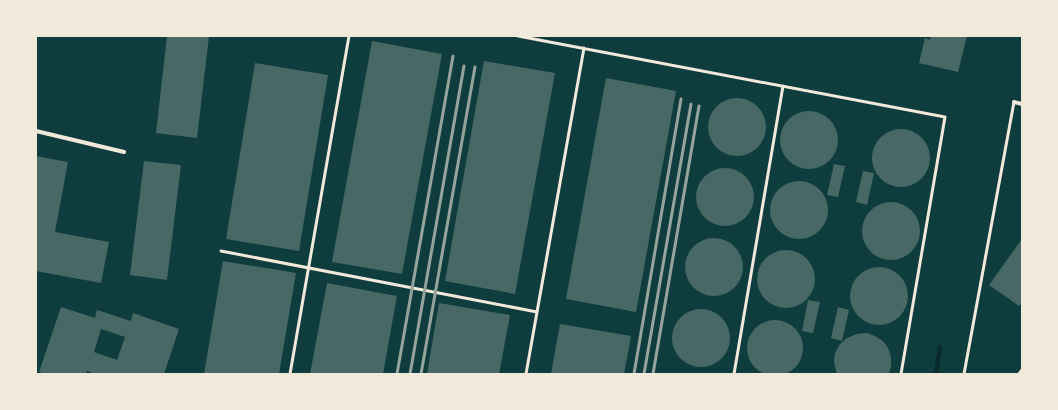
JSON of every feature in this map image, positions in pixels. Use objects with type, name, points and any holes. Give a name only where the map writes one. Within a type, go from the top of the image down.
[{"type":"street","points":[[1014,102],[1022,104]]},
{"type":"street","points":[[36,131],[124,152]]},
{"type":"lane","points":[[290,374],[350,36]]},
{"type":"lane","points":[[518,36],[945,117],[901,374]]},
{"type":"lane","points":[[526,374],[584,48]]},
{"type":"lane","points":[[734,374],[783,86]]},
{"type":"lane","points":[[964,374],[1014,102]]},
{"type":"lane","points":[[221,251],[537,312]]},
{"type":"lane","points":[[1019,374],[1022,370]]},
{"type":"building","points":[[167,36],[209,36],[197,138],[156,133]]},
{"type":"building","points":[[931,36],[967,36],[958,72],[919,63],[925,38],[930,40]]},
{"type":"building","points":[[372,41],[442,54],[402,274],[332,262]]},
{"type":"building","points":[[484,61],[555,73],[515,294],[445,281]]},
{"type":"building","points":[[255,63],[328,75],[299,251],[226,239]]},
{"type":"building","points":[[606,78],[676,91],[636,312],[566,299]]},
{"type":"building","points":[[737,98],[748,100],[761,111],[764,116],[766,127],[764,138],[753,151],[748,154],[737,156],[726,154],[713,143],[710,138],[708,127],[710,116],[721,103],[726,100]]},
{"type":"building","points":[[809,111],[825,116],[833,124],[838,140],[833,156],[825,164],[809,169],[793,164],[785,156],[780,140],[785,124],[793,116]]},
{"type":"building","points":[[901,129],[917,134],[925,142],[930,158],[925,174],[917,182],[901,187],[885,182],[877,174],[872,158],[877,142],[885,134]]},
{"type":"building","points":[[36,156],[68,162],[55,232],[109,242],[101,283],[36,271]]},
{"type":"building","points":[[144,161],[181,165],[167,280],[130,275]]},
{"type":"building","points":[[834,164],[845,166],[838,197],[827,195]]},
{"type":"building","points":[[725,168],[741,173],[749,181],[754,197],[749,213],[741,221],[725,226],[709,221],[701,213],[696,197],[701,181],[709,173]]},
{"type":"building","points":[[863,171],[874,173],[867,205],[856,202]]},
{"type":"building","points":[[799,181],[815,186],[823,194],[828,210],[823,226],[815,234],[799,239],[783,234],[775,226],[770,210],[775,194],[783,186]]},
{"type":"building","points":[[891,202],[907,207],[915,215],[920,231],[915,247],[907,255],[891,260],[875,255],[867,247],[862,231],[867,215],[875,207]]},
{"type":"building","points":[[714,238],[725,240],[738,251],[741,256],[743,267],[741,278],[730,291],[725,294],[714,296],[703,294],[690,283],[687,278],[685,267],[687,256],[698,243],[703,240]]},
{"type":"building","points":[[1022,239],[1022,302],[1019,306],[989,285]]},
{"type":"building","points":[[786,250],[802,255],[810,263],[815,279],[810,295],[802,303],[786,308],[770,303],[762,295],[757,279],[762,263],[770,255]]},
{"type":"building","points":[[223,261],[296,273],[279,374],[204,374]]},
{"type":"building","points":[[879,267],[895,272],[903,280],[908,296],[903,312],[895,320],[879,325],[863,320],[855,312],[850,296],[855,280],[863,272]]},
{"type":"building","points":[[327,283],[397,296],[383,374],[310,374]]},
{"type":"building","points":[[808,300],[820,302],[813,333],[802,331]]},
{"type":"building","points":[[439,303],[510,315],[499,374],[427,374]]},
{"type":"building","points":[[61,307],[95,318],[97,310],[131,321],[133,313],[179,329],[164,374],[96,374],[87,371],[86,374],[46,374],[39,372]],"holes":[[[101,329],[125,337],[117,360],[94,352]]]},
{"type":"building","points":[[838,307],[849,310],[842,341],[831,338]]},
{"type":"building","points":[[701,309],[712,311],[725,322],[728,327],[730,338],[728,349],[717,362],[712,365],[701,367],[690,365],[677,354],[674,349],[672,338],[674,327],[685,314],[690,311]]},
{"type":"building","points":[[769,320],[781,320],[791,324],[799,332],[803,342],[803,354],[799,364],[791,372],[781,376],[769,376],[759,372],[751,364],[747,354],[747,342],[751,332],[759,324]]},
{"type":"building","points":[[560,324],[631,336],[624,374],[551,374]]},
{"type":"building","points":[[867,333],[883,341],[888,348],[891,357],[889,374],[837,374],[834,363],[835,353],[840,344],[847,338],[857,334]]},
{"type":"waterway","points":[[936,374],[940,347]]},
{"type":"railway","points":[[397,374],[453,56]]},
{"type":"railway","points":[[410,374],[464,66]]},
{"type":"railway","points":[[421,374],[475,67]]},
{"type":"railway","points":[[634,374],[681,99]]},
{"type":"railway","points":[[644,374],[691,104]]},
{"type":"railway","points":[[653,374],[699,106]]}]
